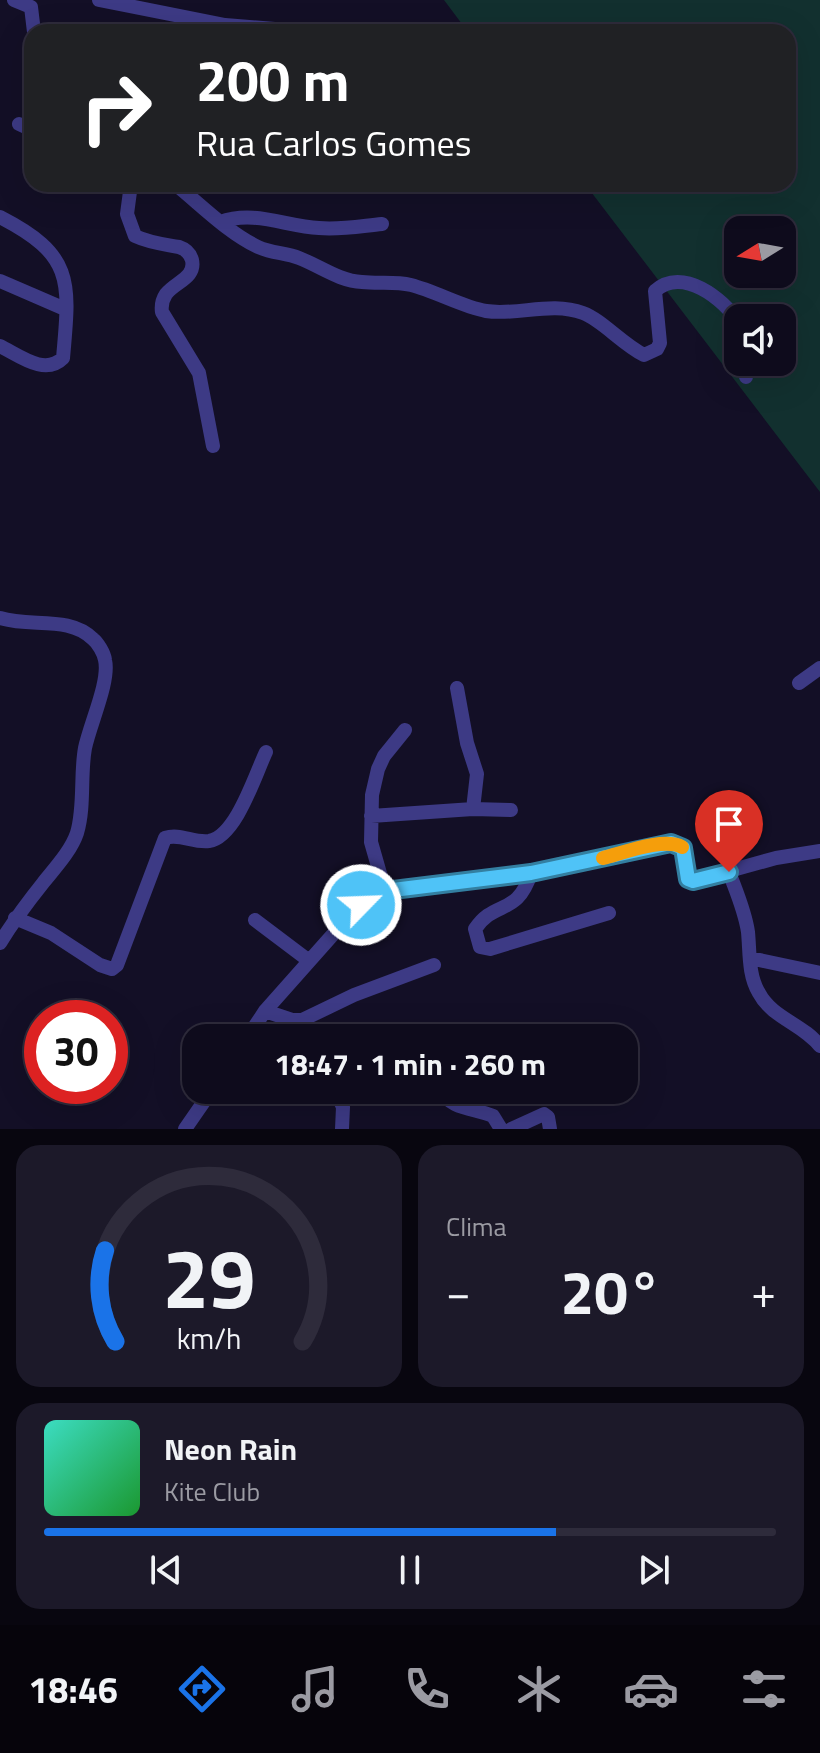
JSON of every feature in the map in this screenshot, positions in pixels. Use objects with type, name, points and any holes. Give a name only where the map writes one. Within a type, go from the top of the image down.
[{"type":"street","points":[[14,0],[33,4],[34,24]]},
{"type":"street","points":[[99,0],[220,24]]},
{"type":"street","points":[[130,192],[127,214],[135,236],[151,244],[180,248],[189,254],[192,262],[187,277],[166,294],[162,312],[199,373],[213,446]]},
{"type":"street","points":[[184,192],[220,222],[260,248],[300,258],[343,278],[408,285],[490,311],[550,308],[585,314],[621,342],[644,355],[657,349],[660,343],[654,300],[655,291],[661,286],[680,283],[711,293],[725,304]]},
{"type":"street","points":[[0,217],[28,233],[59,261],[66,284],[63,358],[57,364],[49,367],[37,364],[0,346]]},
{"type":"street","points":[[220,222],[232,217],[257,217],[328,229],[382,224]]},
{"type":"street","points":[[0,281],[65,309]]},
{"type":"street","points":[[0,618],[11,622],[57,624],[82,629],[96,641],[105,659],[104,687],[85,751],[77,833],[66,853],[15,918],[0,943]]},
{"type":"street","points":[[799,683],[820,668]]},
{"type":"street","points":[[457,688],[467,743],[477,774],[473,809]]},
{"type":"street","points":[[385,891],[371,842],[372,795],[384,756],[405,730]]},
{"type":"street","points":[[15,918],[51,933],[100,965],[112,969],[117,965],[165,838],[178,836],[193,841],[210,841],[225,834],[236,818],[266,752]]},
{"type":"street","points":[[371,816],[473,809],[511,810]]},
{"type":"street","points":[[256,1024],[308,960],[361,905],[385,891],[531,873],[671,843],[683,848],[688,879],[693,881],[776,858],[820,851]]},
{"type":"street","points":[[729,872],[748,930],[750,958],[760,996],[775,1012],[811,1034],[820,1046]]},
{"type":"street","points":[[531,873],[517,901],[483,917],[475,929],[480,947],[490,949],[609,913]]},
{"type":"street","points":[[255,920],[308,960]]},
{"type":"street","points":[[750,958],[820,973]]},
{"type":"street","points":[[265,1011],[302,1020],[354,995],[434,965]]},
{"type":"street","points":[[185,1129],[202,1104]]},
{"type":"street","points":[[342,1104],[342,1129]]},
{"type":"street","points":[[455,1104],[493,1116],[501,1129]]},
{"type":"street","points":[[511,1129],[544,1114],[548,1117],[550,1129]]},
{"type":"green space","points":[[444,0],[820,0],[820,492],[731,376],[796,376],[796,304],[724,304],[724,366],[591,192],[796,192],[796,24],[462,24]]},
{"type":"slow traffic","points":[[603,858],[661,844],[679,844],[682,847]]},
{"type":"route","points":[[361,905],[385,891],[531,873],[671,843],[683,848],[688,879],[693,881],[729,872]]}]
